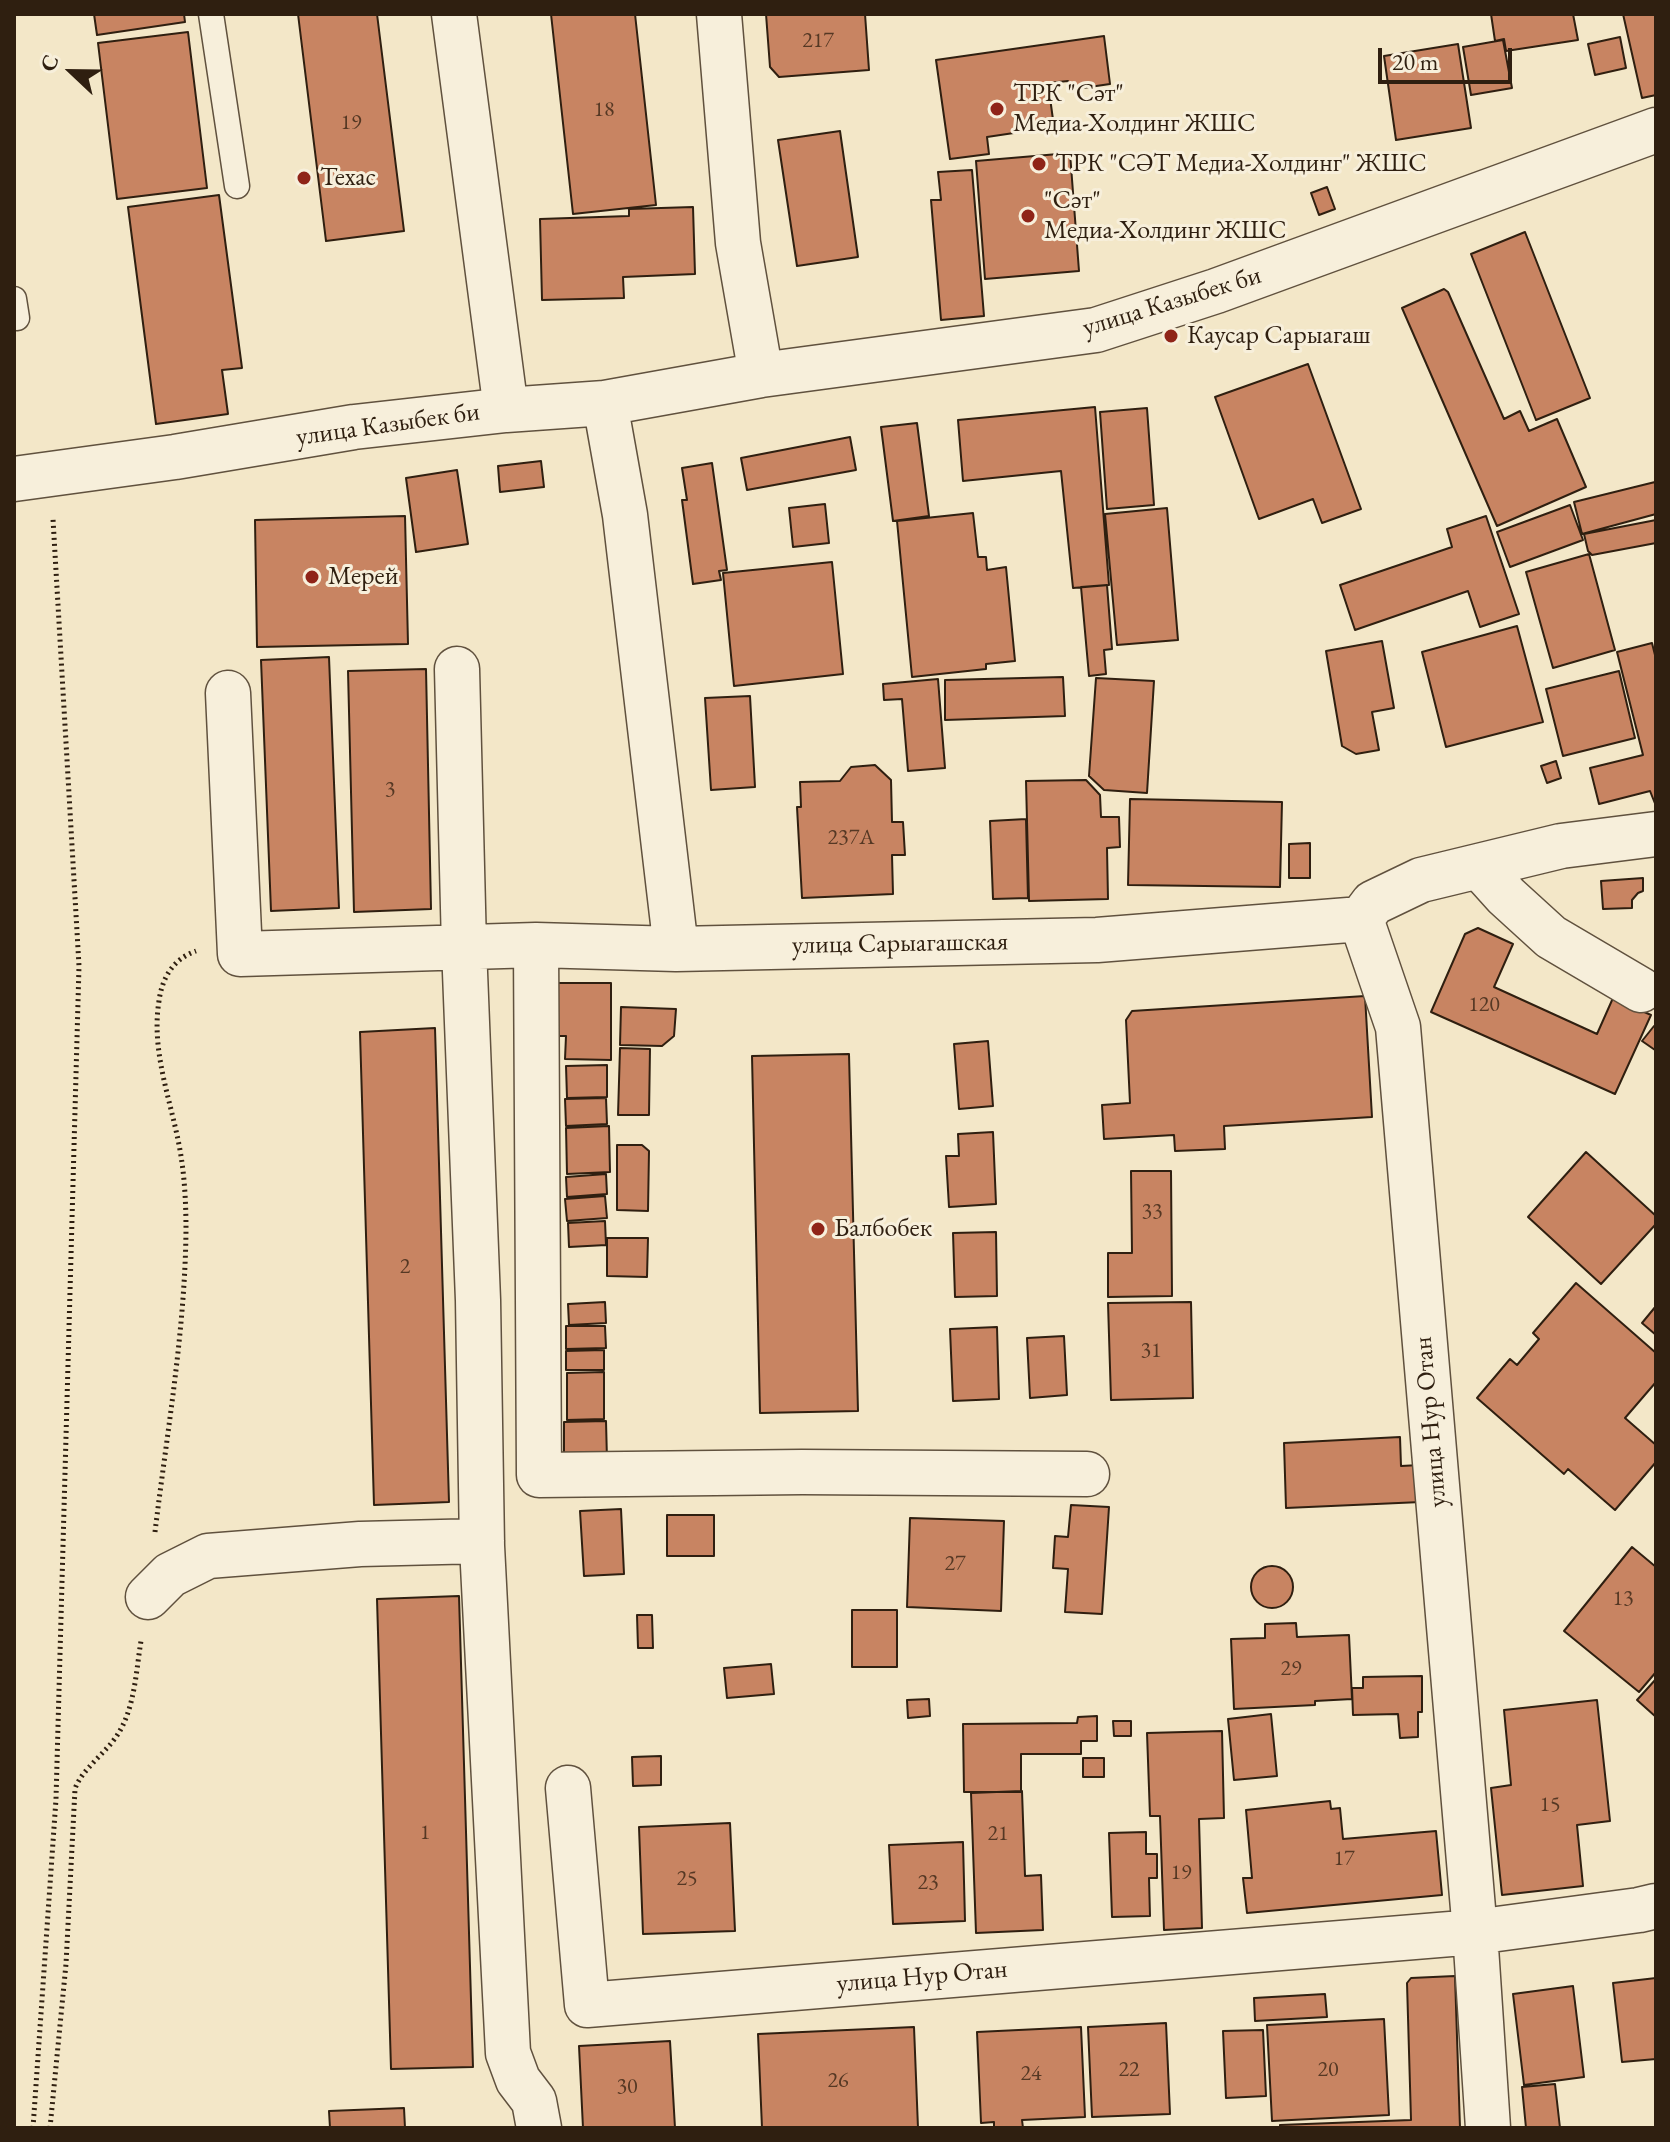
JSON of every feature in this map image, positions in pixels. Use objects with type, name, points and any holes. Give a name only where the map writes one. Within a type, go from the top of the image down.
[{"type":"street","points":[[454,14],[506,410]]},
{"type":"street","points":[[719,14],[738,243],[761,375]]},
{"type":"street","name":"улица Казыбек би","points":[[32,477],[354,427],[506,410],[605,403],[761,375],[1096,330],[1216,291],[1656,130]]},
{"type":"street","points":[[605,403],[625,515],[676,949]]},
{"type":"street","points":[[457,669],[478,1300],[482,1541],[508,2053],[518,2080],[534,2101],[539,2128]]},
{"type":"street","points":[[228,693],[240,954]]},
{"type":"street","points":[[1361,919],[1373,903],[1421,880],[1561,846],[1656,834]]},
{"type":"street","points":[[1479,866],[1506,896],[1551,937],[1641,990]]},
{"type":"street","name":"улица Сарыагашская","points":[[240,954],[536,945],[676,949],[1097,940],[1361,919]]},
{"type":"street","name":"улица Нур Отан","points":[[1361,919],[1398,1027],[1475,1932],[1488,2128]]},
{"type":"street","points":[[536,945],[539,1475],[802,1472],[1087,1474]]},
{"type":"street","points":[[148,1597],[170,1575],[208,1556],[360,1544],[482,1541]]},
{"type":"street","name":"улица Нур Отан","points":[[568,1788],[587,2005],[1475,1932],[1656,1906]]},
{"type":"lane","points":[[211,14],[237,186]]},
{"type":"path","points":[[32,477],[79,966],[56,1799],[33,2128]]},
{"type":"path","points":[[50,2128],[66,1964],[75,1789],[78,1780],[106,1751],[128,1711],[148,1597],[179,1344],[186,1229],[182,1162],[160,1062],[158,1004],[164,978],[174,964],[192,952],[220,946],[240,954]]},
{"type":"building","points":[[94,14],[184,14],[185,22],[97,35]]},
{"type":"building","points":[[298,14],[377,14],[404,231],[326,241]]},
{"type":"building","points":[[551,14],[635,14],[656,205],[573,214]]},
{"type":"building","points":[[766,14],[865,14],[869,70],[779,77],[770,67]]},
{"type":"building","points":[[1491,14],[1573,14],[1578,40],[1506,51],[1504,39],[1495,41]]},
{"type":"building","points":[[1623,14],[1656,14],[1656,95],[1642,98]]},
{"type":"building","points":[[188,32],[207,188],[117,199],[98,43]]},
{"type":"building","name":"ТРК \"Сәт\" Медиа-Холдинг ЖШС","points":[[1104,36],[1110,84],[1069,90],[1068,81],[1048,83],[1054,127],[987,137],[989,154],[950,159],[936,60]]},
{"type":"building","points":[[1620,37],[1626,68],[1595,75],[1588,44]]},
{"type":"building","points":[[1503,40],[1512,88],[1471,95],[1463,47]]},
{"type":"building","points":[[1458,44],[1471,128],[1396,140],[1384,56]]},
{"type":"building","points":[[840,131],[858,257],[797,266],[778,140]]},
{"type":"building","name":"\"Сәт\" Медиа-Холдинг ЖШС","points":[[1070,153],[1079,271],[985,279],[976,161]]},
{"type":"building","points":[[972,170],[984,316],[941,320],[931,200],[941,200],[938,172]]},
{"type":"building","points":[[1327,187],[1335,209],[1319,215],[1311,193]]},
{"type":"building","points":[[219,195],[242,368],[222,370],[228,414],[156,424],[128,207]]},
{"type":"building","points":[[693,207],[695,274],[623,277],[624,298],[542,300],[540,219],[629,216],[629,209]]},
{"type":"building","points":[[1525,232],[1590,398],[1536,420],[1471,254]]},
{"type":"building","points":[[1444,289],[1504,419],[1520,411],[1529,431],[1557,419],[1586,487],[1497,526],[1402,308]]},
{"type":"building","points":[[1308,364],[1361,509],[1322,523],[1313,499],[1259,519],[1215,397]]},
{"type":"building","points":[[1095,407],[1109,585],[1073,588],[1061,471],[963,481],[958,420]]},
{"type":"building","points":[[1147,408],[1154,505],[1107,509],[1100,412]]},
{"type":"building","points":[[917,423],[929,516],[893,521],[881,427]]},
{"type":"building","points":[[850,437],[856,470],[747,490],[741,458]]},
{"type":"building","points":[[541,461],[544,487],[500,492],[498,466]]},
{"type":"building","points":[[712,463],[727,570],[719,571],[721,580],[693,584],[682,500],[687,500],[682,468]]},
{"type":"building","points":[[457,470],[468,544],[416,552],[406,478]]},
{"type":"building","points":[[1655,482],[1656,514],[1582,534],[1574,502]]},
{"type":"building","points":[[825,504],[829,543],[793,547],[789,508]]},
{"type":"building","points":[[1570,505],[1583,540],[1510,567],[1497,532]]},
{"type":"building","points":[[1167,508],[1178,640],[1117,645],[1105,514]]},
{"type":"building","points":[[973,513],[978,557],[986,557],[987,570],[1006,567],[1015,661],[986,664],[986,669],[912,677],[897,521]]},
{"type":"building","points":[[405,516],[408,644],[257,647],[255,520]]},
{"type":"building","points":[[1486,516],[1519,614],[1480,627],[1468,591],[1355,630],[1340,585],[1452,547],[1447,529]]},
{"type":"building","points":[[1656,520],[1656,543],[1592,555],[1588,551],[1584,534]]},
{"type":"building","points":[[1589,554],[1615,650],[1553,668],[1526,572]]},
{"type":"building","points":[[832,562],[843,674],[734,686],[723,573]]},
{"type":"building","points":[[1107,585],[1112,649],[1104,650],[1106,674],[1089,676],[1081,587]]},
{"type":"building","points":[[1517,626],[1543,722],[1446,747],[1422,652]]},
{"type":"building","points":[[1382,641],[1394,708],[1372,712],[1379,750],[1356,754],[1342,746],[1326,651]]},
{"type":"building","points":[[1652,643],[1656,659],[1656,806],[1650,791],[1599,804],[1590,768],[1643,755],[1617,652]]},
{"type":"building","points":[[329,657],[339,908],[271,911],[261,660]]},
{"type":"building","points":[[426,669],[431,909],[354,912],[348,671]]},
{"type":"building","points":[[1619,671],[1635,738],[1563,756],[1546,689]]},
{"type":"building","points":[[1063,677],[1065,716],[945,720],[945,680]]},
{"type":"building","points":[[1096,678],[1154,681],[1147,793],[1104,790],[1089,776]]},
{"type":"building","points":[[938,679],[945,768],[908,771],[902,699],[884,700],[883,684]]},
{"type":"building","points":[[750,696],[755,787],[711,790],[705,698]]},
{"type":"building","points":[[1556,761],[1561,778],[1547,783],[1541,766]]},
{"type":"building","points":[[875,765],[891,780],[892,822],[903,822],[905,855],[892,855],[893,894],[802,898],[797,807],[801,807],[800,782],[840,781],[851,767]]},
{"type":"building","points":[[1086,780],[1100,795],[1101,817],[1119,817],[1120,847],[1107,848],[1108,899],[1029,901],[1026,781]]},
{"type":"building","points":[[1130,799],[1282,802],[1280,887],[1128,885]]},
{"type":"building","points":[[1026,819],[1028,898],[993,899],[990,821]]},
{"type":"building","points":[[1310,843],[1310,878],[1289,878],[1289,844]]},
{"type":"building","points":[[1643,878],[1643,891],[1632,900],[1632,908],[1603,909],[1601,881]]},
{"type":"building","points":[[1478,928],[1513,944],[1494,987],[1597,1034],[1613,998],[1651,1015],[1615,1094],[1431,1012],[1465,934]]},
{"type":"building","points":[[558,983],[611,983],[611,1060],[565,1059],[566,1036],[557,1036]]},
{"type":"building","points":[[1365,996],[1372,1117],[1224,1126],[1225,1149],[1175,1151],[1174,1135],[1104,1139],[1102,1105],[1130,1103],[1126,1020],[1132,1011]]},
{"type":"building","points":[[621,1007],[676,1009],[674,1036],[662,1046],[620,1045]]},
{"type":"building","points":[[1656,1027],[1655,1050],[1642,1041]]},
{"type":"building","points":[[435,1028],[449,1502],[374,1505],[360,1032]]},
{"type":"building","points":[[988,1041],[993,1106],[959,1109],[954,1044]]},
{"type":"building","points":[[620,1048],[650,1049],[649,1115],[618,1115]]},
{"type":"building","points":[[849,1054],[858,1411],[760,1413],[752,1056]]},
{"type":"building","points":[[607,1065],[607,1097],[567,1098],[566,1066]]},
{"type":"building","points":[[606,1098],[607,1124],[566,1126],[565,1099]]},
{"type":"building","points":[[609,1126],[610,1172],[567,1174],[566,1128]]},
{"type":"building","points":[[993,1132],[996,1204],[949,1207],[946,1156],[959,1156],[958,1134]]},
{"type":"building","points":[[617,1145],[642,1145],[649,1151],[648,1211],[617,1210]]},
{"type":"building","points":[[1586,1152],[1656,1216],[1656,1224],[1601,1284],[1528,1217]]},
{"type":"building","points":[[1131,1171],[1171,1171],[1172,1296],[1108,1297],[1108,1253],[1132,1253]]},
{"type":"building","points":[[606,1174],[607,1194],[567,1197],[566,1177]]},
{"type":"building","points":[[605,1196],[607,1218],[567,1221],[565,1199]]},
{"type":"building","points":[[605,1221],[606,1245],[569,1247],[568,1223]]},
{"type":"building","points":[[996,1232],[997,1296],[955,1297],[953,1233]]},
{"type":"building","points":[[607,1238],[648,1238],[647,1277],[607,1276]]},
{"type":"building","points":[[1576,1283],[1656,1353],[1656,1382],[1625,1418],[1656,1445],[1656,1462],[1615,1510],[1568,1469],[1564,1474],[1477,1398],[1510,1359],[1517,1365],[1539,1339],[1533,1333]]},
{"type":"building","points":[[605,1302],[606,1323],[569,1325],[568,1304]]},
{"type":"building","points":[[1191,1302],[1193,1398],[1111,1400],[1108,1303]]},
{"type":"building","points":[[1656,1306],[1656,1335],[1642,1323]]},
{"type":"building","points":[[566,1326],[605,1326],[606,1348],[566,1349]]},
{"type":"building","points":[[997,1327],[999,1399],[953,1401],[950,1329]]},
{"type":"building","points":[[1064,1336],[1067,1395],[1030,1398],[1027,1338]]},
{"type":"building","points":[[604,1350],[604,1370],[566,1370],[566,1351]]},
{"type":"building","points":[[604,1372],[604,1419],[567,1420],[567,1373]]},
{"type":"building","points":[[606,1421],[607,1460],[564,1461],[564,1422]]},
{"type":"building","points":[[1400,1437],[1401,1466],[1420,1465],[1421,1502],[1286,1508],[1284,1443]]},
{"type":"building","points":[[1071,1505],[1109,1507],[1102,1614],[1065,1612],[1068,1569],[1053,1568],[1055,1536],[1068,1537]]},
{"type":"building","points":[[621,1509],[624,1574],[584,1576],[580,1511]]},
{"type":"building","points":[[667,1515],[714,1515],[714,1556],[667,1556]]},
{"type":"building","points":[[910,1518],[1004,1521],[1001,1611],[907,1607]]},
{"type":"building","points":[[1632,1547],[1656,1567],[1656,1672],[1639,1692],[1564,1631]]},
{"type":"building","points":[[1272,1566],[1287,1572],[1293,1587],[1287,1602],[1272,1608],[1257,1602],[1251,1587],[1257,1572]]},
{"type":"building","points":[[459,1596],[473,2067],[391,2069],[377,1599]]},
{"type":"building","points":[[852,1610],[897,1610],[897,1667],[852,1667]]},
{"type":"building","points":[[637,1615],[652,1615],[653,1648],[638,1648]]},
{"type":"building","points":[[1296,1623],[1297,1637],[1349,1635],[1352,1699],[1315,1701],[1315,1705],[1234,1709],[1231,1639],[1265,1638],[1265,1624]]},
{"type":"building","points":[[771,1664],[774,1694],[727,1698],[724,1668]]},
{"type":"building","points":[[1422,1676],[1418,1737],[1400,1738],[1398,1714],[1353,1715],[1352,1688],[1363,1688],[1363,1677]]},
{"type":"building","points":[[1656,1679],[1656,1717],[1637,1700]]},
{"type":"building","points":[[929,1699],[930,1716],[908,1718],[907,1700]]},
{"type":"building","points":[[1597,1700],[1610,1821],[1577,1825],[1583,1886],[1502,1895],[1491,1788],[1511,1785],[1504,1710]]},
{"type":"building","points":[[1271,1714],[1277,1776],[1234,1780],[1228,1719]]},
{"type":"building","points":[[1097,1716],[1097,1741],[1081,1741],[1081,1754],[1021,1754],[1021,1792],[964,1792],[963,1724],[1077,1723],[1078,1717]]},
{"type":"building","points":[[1113,1721],[1131,1721],[1131,1736],[1114,1736]]},
{"type":"building","points":[[1222,1731],[1224,1818],[1199,1819],[1202,1928],[1164,1930],[1160,1816],[1150,1816],[1147,1733]]},
{"type":"building","points":[[661,1756],[661,1785],[633,1786],[632,1757]]},
{"type":"building","points":[[1083,1758],[1104,1758],[1104,1777],[1083,1777]]},
{"type":"building","points":[[1022,1791],[1025,1876],[1041,1875],[1043,1930],[976,1933],[971,1793]]},
{"type":"building","points":[[1330,1801],[1331,1809],[1340,1808],[1343,1839],[1436,1831],[1442,1895],[1247,1913],[1243,1878],[1252,1878],[1246,1810]]},
{"type":"building","points":[[730,1823],[735,1931],[643,1934],[639,1827]]},
{"type":"building","points":[[1146,1832],[1146,1854],[1157,1854],[1157,1878],[1149,1878],[1150,1916],[1112,1917],[1109,1833]]},
{"type":"building","points":[[963,1842],[965,1921],[893,1924],[889,1845]]},
{"type":"building","points":[[1455,1976],[1460,2128],[1280,2128],[1280,2125],[1411,2120],[1407,1983],[1411,1978]]},
{"type":"building","points":[[1656,1978],[1656,2059],[1622,2062],[1613,1983]]},
{"type":"building","points":[[1573,1986],[1584,2077],[1524,2085],[1513,1994]]},
{"type":"building","points":[[1325,1994],[1327,2017],[1255,2021],[1254,1998]]},
{"type":"building","points":[[1384,2019],[1389,2115],[1272,2121],[1267,2025]]},
{"type":"building","points":[[1166,2023],[1170,2114],[1092,2117],[1088,2027]]},
{"type":"building","points":[[914,2027],[918,2128],[762,2128],[758,2034]]},
{"type":"building","points":[[1081,2027],[1085,2117],[1022,2120],[1023,2128],[994,2128],[994,2122],[981,2123],[977,2032]]},
{"type":"building","points":[[1263,2030],[1266,2096],[1226,2098],[1223,2031]]},
{"type":"building","points":[[670,2041],[675,2128],[583,2128],[579,2046]]},
{"type":"building","points":[[1555,2084],[1560,2128],[1526,2128],[1522,2087]]},
{"type":"building","points":[[404,2108],[405,2128],[330,2128],[329,2111]]},
{"type":"place","name":"ТРК \"Сәт\" Медиа-Холдинг ЖШС","points":[[997,109]]},
{"type":"place","name":"ТРК \"СӘТ Медиа-Холдинг\" ЖШС","points":[[1039,164]]},
{"type":"place","name":"Техас","points":[[304,178]]},
{"type":"place","name":"\"Сәт\" Медиа-Холдинг ЖШС","points":[[1028,216]]},
{"type":"place","name":"Каусар Сарыагаш","points":[[1171,336]]},
{"type":"place","name":"Мерей","points":[[312,577]]},
{"type":"place","name":"Балбобек","points":[[818,1229]]}]
